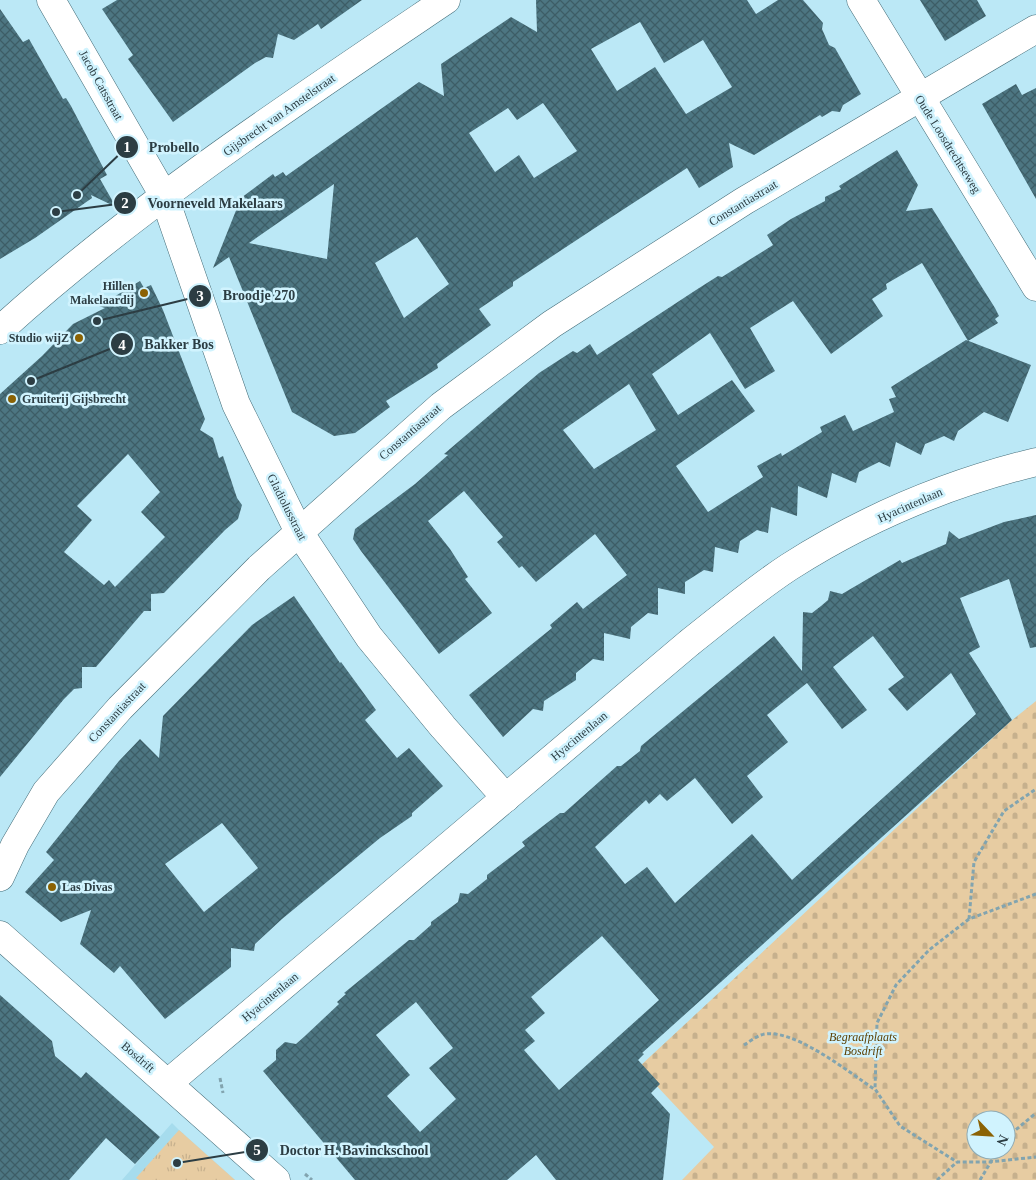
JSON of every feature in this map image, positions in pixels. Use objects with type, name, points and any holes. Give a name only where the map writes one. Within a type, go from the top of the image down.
[{"type":"street","name":"Jacob Catsstraat","points":[[52,0],[164,196]]},
{"type":"street","name":"Gijsbrecht van Amstelstraat","points":[[0,330],[56,279],[164,196],[446,0]]},
{"type":"street","name":"Oude Loosdrechtseweg","points":[[861,0],[919,99],[1036,287]]},
{"type":"street","name":"Constantiastraat","points":[[0,877],[33,813],[67,766],[201,624],[298,532],[441,406],[552,324],[744,201],[1036,29]]},
{"type":"street","name":"Gladiolusstraat","points":[[164,196],[236,404],[298,532],[369,637],[443,727],[506,798]]},
{"type":"street","name":"Hyacintenlaan","points":[[168,1083],[689,642],[791,567],[847,535],[953,486],[1036,462]]},
{"type":"street","name":"Bosdrift","points":[[0,935],[276,1180]]},
{"type":"path","points":[[969,919],[974,862],[1004,811],[1036,789]]},
{"type":"path","points":[[875,1089],[877,1023],[896,985],[929,950],[969,919],[1036,894]]},
{"type":"path","points":[[744,1045],[761,1034],[778,1034],[797,1041],[875,1089],[900,1126],[956,1162],[989,1162],[1036,1157]]},
{"type":"path","points":[[1016,1130],[1036,1113]]},
{"type":"path","points":[[937,1180],[956,1162]]},
{"type":"path","points":[[980,1180],[989,1162]]},
{"type":"shaded area","points":[[172,1123],[179,1130],[235,1180],[122,1180]]},
{"type":"green space","name":"Begraafplaats Bosdrift","points":[[1036,701],[1036,1180],[682,1180],[714,1147],[639,1067],[1011,721]]},
{"type":"green space","points":[[179,1130],[235,1180],[139,1180],[136,1178]]},
{"type":"building","points":[[117,0],[362,0],[321,29],[318,24],[294,40],[278,34],[273,58],[266,57],[255,63],[173,122],[128,59],[133,55],[102,9]]},
{"type":"building","points":[[536,0],[747,0],[756,14],[778,0],[803,0],[823,23],[822,29],[829,45],[835,48],[861,94],[843,105],[840,112],[832,111],[822,117],[820,115],[754,155],[729,143],[733,167],[699,188],[687,168],[513,282],[513,286],[479,309],[491,325],[437,364],[438,368],[386,401],[390,407],[355,433],[334,436],[292,412],[229,257],[213,268],[241,198],[273,174],[275,177],[283,172],[286,176],[419,82],[444,96],[441,64],[511,17],[537,32]],"holes":[[[640,22],[664,63],[703,40],[732,87],[686,114],[655,67],[617,91],[591,49]],[[543,103],[577,151],[534,178],[519,155],[495,172],[469,133],[508,108],[517,120]],[[334,184],[327,259],[249,243]],[[417,237],[449,284],[404,318],[375,263]]]},
{"type":"building","points":[[920,0],[977,0],[986,16],[945,41]]},
{"type":"building","points":[[0,9],[23,42],[29,39],[63,99],[66,98],[71,106],[107,175],[100,179],[116,207],[91,195],[92,198],[35,238],[0,259]]},
{"type":"building","points":[[1016,84],[1022,95],[1036,88],[1036,199],[982,104]]},
{"type":"building","points":[[897,150],[918,185],[906,211],[932,208],[999,316],[995,319],[998,323],[968,341],[1031,365],[1008,422],[984,412],[958,431],[954,441],[944,436],[925,444],[921,455],[896,442],[890,467],[879,462],[859,472],[856,483],[832,473],[827,498],[798,486],[797,516],[771,507],[768,533],[757,530],[740,541],[738,553],[715,547],[713,572],[704,570],[685,582],[685,594],[658,588],[658,615],[648,613],[631,627],[630,639],[604,633],[604,661],[593,659],[576,673],[576,680],[544,701],[543,711],[533,709],[503,737],[469,695],[552,628],[550,625],[577,602],[583,609],[627,575],[595,534],[536,582],[522,566],[519,568],[497,542],[503,537],[464,491],[428,521],[450,549],[468,577],[465,579],[492,613],[439,654],[361,551],[353,539],[355,529],[415,484],[448,455],[444,454],[539,373],[573,351],[577,353],[590,344],[597,355],[718,276],[722,277],[773,245],[767,235],[791,219],[825,201],[825,197],[841,189],[839,186]],"holes":[[[922,263],[968,341],[966,340],[891,387],[896,397],[889,399],[894,412],[853,431],[845,415],[820,427],[822,432],[782,456],[781,453],[757,466],[763,477],[708,512],[676,466],[755,411],[732,380],[678,415],[652,374],[710,333],[745,389],[775,371],[750,328],[793,301],[831,354],[883,316],[872,299],[887,289],[886,284]],[[629,384],[656,430],[594,469],[563,430]]]},
{"type":"building","points":[[140,281],[144,288],[151,285],[163,310],[205,419],[200,430],[213,438],[219,458],[223,456],[237,498],[242,505],[238,519],[164,593],[151,594],[151,611],[144,611],[96,667],[82,667],[82,688],[74,689],[64,699],[0,777],[0,394],[42,356],[73,324],[105,308],[99,306]],"holes":[[[128,454],[160,492],[141,512],[165,537],[115,587],[109,580],[104,585],[64,552],[92,520],[77,506]]]},
{"type":"building","points":[[1036,515],[1036,647],[1030,648],[1009,579],[960,598],[980,647],[969,653],[1012,720],[642,1053],[644,1054],[638,1060],[660,1084],[651,1093],[670,1114],[663,1180],[556,1180],[536,1155],[507,1180],[355,1180],[263,1071],[276,1060],[276,1050],[285,1042],[296,1044],[339,1004],[337,1002],[346,994],[344,993],[409,940],[414,940],[431,925],[431,922],[458,902],[460,893],[468,894],[487,879],[487,875],[525,846],[522,842],[560,813],[564,813],[617,766],[621,766],[640,751],[641,746],[774,636],[802,671],[803,612],[812,613],[828,600],[830,591],[842,594],[900,560],[902,563],[946,544],[949,531],[959,539],[1004,522]],"holes":[[[873,636],[904,677],[888,689],[907,711],[951,673],[976,714],[792,880],[752,834],[675,903],[647,867],[625,884],[595,847],[646,800],[649,804],[660,794],[667,801],[695,778],[732,824],[763,797],[747,776],[788,742],[767,715],[807,683],[842,729],[867,710],[833,667]],[[602,936],[659,1000],[559,1090],[524,1050],[535,1041],[525,1030],[545,1013],[531,997]],[[416,1002],[453,1048],[429,1068],[456,1099],[420,1132],[387,1096],[410,1075],[376,1035]]]},
{"type":"building","points":[[294,596],[340,663],[376,710],[365,720],[397,758],[409,748],[443,786],[412,813],[412,816],[380,838],[282,919],[255,944],[254,951],[231,948],[231,967],[165,1019],[120,966],[114,973],[80,944],[91,910],[61,922],[25,892],[54,860],[46,852],[119,761],[140,739],[159,758],[163,716],[252,625]],"holes":[[[222,823],[258,868],[204,912],[165,864]]]},
{"type":"building","points":[[0,995],[52,1041],[55,1056],[81,1078],[86,1072],[160,1137],[135,1164],[106,1138],[69,1180],[0,1180]]},
{"type":"place","name":"Probello","points":[[77,195]]},
{"type":"place","name":"Voorneveld Makelaars","points":[[56,212]]},
{"type":"place","name":"Hillen Makelaardij","points":[[144,293]]},
{"type":"place","name":"Broodje 270","points":[[97,321]]},
{"type":"place","name":"Studio wijZ","points":[[79,338]]},
{"type":"place","name":"Bakker Bos","points":[[31,381]]},
{"type":"place","name":"Gruiterij Gijsbrecht","points":[[12,399]]},
{"type":"place","name":"Las Divas","points":[[52,887]]},
{"type":"place","name":"Doctor H. Bavinckschool","points":[[177,1163]]}]
